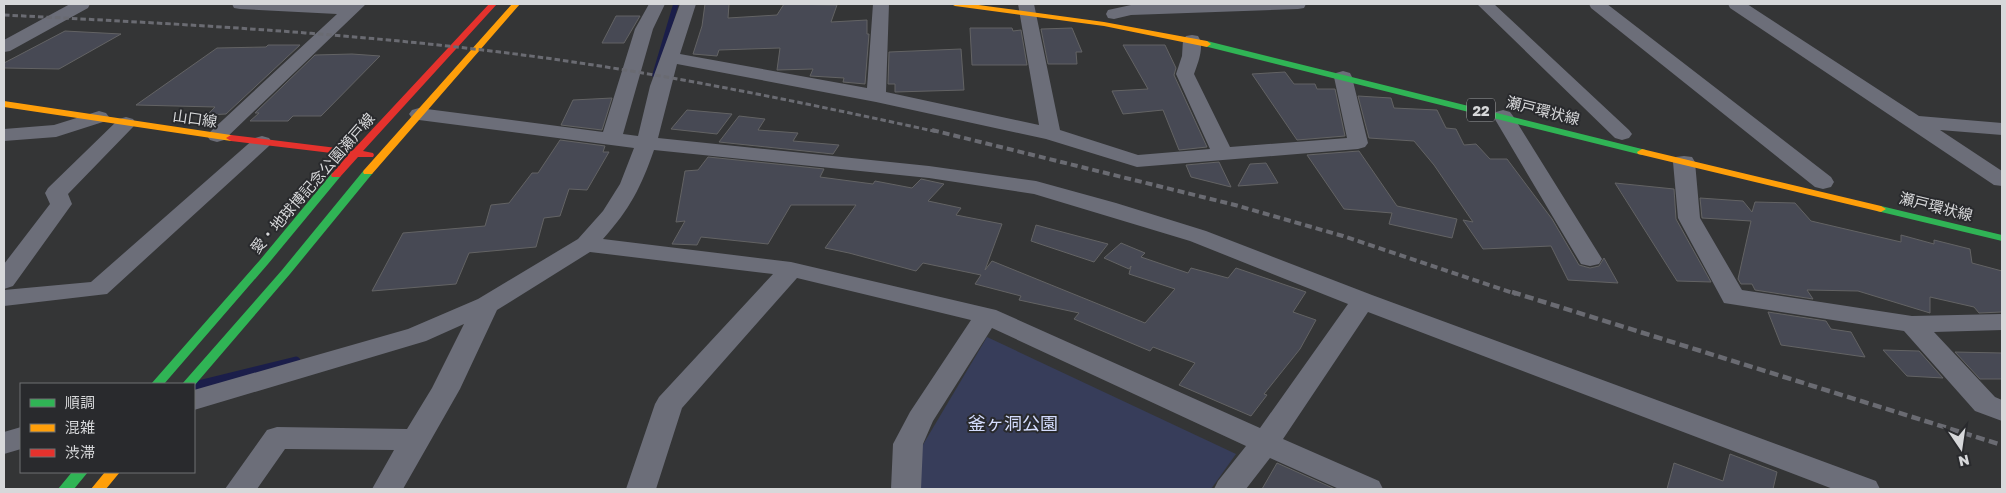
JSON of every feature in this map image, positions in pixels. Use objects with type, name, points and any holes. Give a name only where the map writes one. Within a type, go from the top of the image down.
[{"type":"main road","name":"愛・地球博記念公園瀬戸線","points":[[158,383],[264,262],[354,154],[493,4]]},
{"type":"main road","points":[[189,383],[286,272],[382,156],[516,4]]},
{"type":"main road","name":"瀬戸環状線","points":[[955,4],[1030,7],[1114,14],[1157,21]]},
{"type":"main road","name":"瀬戸環状線","points":[[1030,7],[1192,40],[1684,162],[2002,238]]},
{"type":"main road","name":"山口線","points":[[4,104],[218,136],[382,156]]},
{"type":"main road","name":"瀬戸環状線","points":[[1594,126],[1627,135]]},
{"type":"main road","points":[[1795,176],[1827,183]]},
{"type":"main road","points":[[65,489],[80,473]]},
{"type":"main road","points":[[98,489],[112,473]]},
{"type":"street","points":[[4,47],[82,4]]},
{"type":"street","points":[[240,4],[355,7]]},
{"type":"street","points":[[611,139],[630,82],[644,29],[657,4]]},
{"type":"street","points":[[195,400],[417,335],[487,305],[586,244],[612,214],[631,184],[646,143],[669,58],[688,4]]},
{"type":"street","points":[[876,96],[881,4]]},
{"type":"street","points":[[1114,14],[1131,10],[1298,4]]},
{"type":"street","points":[[1485,4],[1627,135]]},
{"type":"street","points":[[1597,4],[1827,183]]},
{"type":"street","points":[[1736,4],[2002,180]]},
{"type":"street","points":[[218,136],[355,7]]},
{"type":"street","points":[[1030,7],[1051,134]]},
{"type":"street","points":[[1192,40],[1191,56],[1185,74],[1223,154]]},
{"type":"street","points":[[669,58],[690,60],[876,96],[1051,134],[1136,161],[1358,143],[1343,77]]},
{"type":"street","points":[[419,114],[646,143],[929,172],[1036,188],[1198,236],[1363,301],[1865,489]]},
{"type":"street","points":[[1503,116],[1590,259]]},
{"type":"street","points":[[4,136],[56,131],[99,118]]},
{"type":"street","points":[[1913,122],[2002,129]]},
{"type":"street","points":[[4,281],[61,204],[56,193],[126,123]]},
{"type":"street","points":[[4,298],[98,289],[262,142]]},
{"type":"street","points":[[1684,162],[1689,218],[1732,297],[1912,324],[2002,322]]},
{"type":"street","points":[[586,244],[791,270],[987,316],[1368,489]]},
{"type":"street","points":[[640,489],[669,404],[791,270]]},
{"type":"street","points":[[1229,489],[1265,443],[1363,301]]},
{"type":"street","points":[[387,489],[446,389],[487,305]]},
{"type":"street","points":[[906,489],[908,444],[920,419],[987,316]]},
{"type":"street","points":[[1912,324],[1985,404],[2002,411]]},
{"type":"street","points":[[4,443],[20,438]]},
{"type":"street","points":[[240,489],[277,438],[416,440]]},
{"type":"green space","name":"釜ヶ洞公園","points":[[987,337],[1236,454],[1211,489],[914,489],[918,453]]},
{"type":"building","points":[[705,4],[729,4],[728,18],[777,15],[784,4],[837,5],[831,22],[867,20],[867,34],[869,34],[865,84],[843,82],[844,78],[810,76],[813,69],[777,70],[780,48],[719,50],[717,56],[693,54],[702,26]]},
{"type":"building","points":[[616,16],[640,16],[624,43],[602,43]]},
{"type":"building","points":[[970,28],[1012,28],[1013,31],[1021,30],[1027,65],[972,65]]},
{"type":"building","points":[[1072,28],[1082,52],[1076,52],[1077,64],[1048,64],[1041,29]]},
{"type":"building","points":[[65,31],[121,34],[59,69],[4,68],[4,63]]},
{"type":"building","points":[[268,45],[300,45],[226,114],[207,115],[215,107],[136,105],[217,48],[266,47]]},
{"type":"building","points":[[1123,45],[1165,45],[1176,68],[1174,75],[1207,147],[1179,150],[1163,110],[1123,114],[1112,91],[1148,89]]},
{"type":"building","points":[[961,49],[964,90],[895,92],[895,84],[888,84],[889,52]]},
{"type":"building","points":[[352,54],[380,56],[321,116],[293,116],[288,121],[250,121],[259,113],[255,113],[315,55]]},
{"type":"building","points":[[1285,72],[1294,84],[1315,84],[1317,89],[1335,89],[1345,136],[1297,140],[1252,74]]},
{"type":"building","points":[[1358,96],[1391,98],[1394,108],[1437,110],[1446,128],[1456,129],[1464,145],[1476,144],[1490,159],[1507,159],[1552,219],[1579,265],[1590,268],[1599,266],[1604,258],[1618,283],[1568,280],[1551,246],[1483,249],[1463,220],[1473,222],[1434,165],[1414,141],[1369,138]]},
{"type":"building","points":[[612,98],[602,130],[561,125],[573,100]]},
{"type":"building","points":[[687,110],[732,114],[717,134],[671,129]]},
{"type":"building","points":[[739,116],[765,119],[758,130],[798,133],[793,141],[839,145],[833,154],[719,142]]},
{"type":"building","points":[[560,140],[605,146],[603,152],[609,152],[587,190],[569,189],[560,216],[544,218],[536,247],[469,253],[456,284],[372,291],[403,233],[485,226],[491,205],[509,203],[532,173],[538,173]]},
{"type":"building","points":[[1359,151],[1397,206],[1457,219],[1452,238],[1389,224],[1392,213],[1344,209],[1307,155]]},
{"type":"building","points":[[708,157],[824,169],[820,177],[873,184],[875,181],[912,188],[921,179],[944,184],[928,201],[961,208],[956,215],[1002,224],[985,270],[992,261],[1145,323],[1175,289],[1129,274],[1131,266],[1129,269],[1104,258],[1121,243],[1145,253],[1141,257],[1188,273],[1191,268],[1228,278],[1236,268],[1306,292],[1293,312],[1316,320],[1300,349],[1264,394],[1267,395],[1251,416],[1179,385],[1195,363],[1153,347],[1150,351],[1074,319],[1079,313],[1019,300],[1021,296],[975,284],[981,275],[923,263],[916,271],[825,248],[856,205],[791,205],[768,244],[701,237],[697,245],[672,244],[685,221],[676,222],[685,171],[698,170]]},
{"type":"building","points":[[1219,162],[1231,187],[1191,177],[1186,165]]},
{"type":"building","points":[[1266,163],[1278,183],[1238,186],[1250,164]]},
{"type":"building","points":[[1615,183],[1674,189],[1676,219],[1711,282],[1677,281]]},
{"type":"building","points":[[1700,198],[1743,201],[1752,212],[1755,202],[1795,203],[1811,221],[1901,242],[1901,235],[1934,244],[1934,240],[1970,249],[1972,263],[2002,271],[2002,312],[1979,313],[1974,307],[1930,297],[1930,313],[1858,291],[1807,290],[1813,299],[1755,290],[1752,284],[1741,284],[1738,279],[1751,221],[1702,218]]},
{"type":"building","points":[[1036,225],[1108,244],[1094,262],[1031,241]]},
{"type":"building","points":[[1768,312],[1826,321],[1831,329],[1851,332],[1865,357],[1781,345]]},
{"type":"building","points":[[1883,350],[1919,351],[1943,378],[1907,376]]},
{"type":"building","points":[[1955,352],[2002,353],[2002,379],[1980,379]]},
{"type":"building","points":[[1730,454],[1777,472],[1773,489],[1667,489],[1674,463],[1723,481]]},
{"type":"building","points":[[1277,463],[1335,489],[1262,489]]},
{"type":"waterway","points":[[655,75],[676,4]]},
{"type":"waterway","points":[[195,386],[296,361]]},
{"type":"railway","points":[[4,15],[271,30],[405,42],[538,57],[688,81],[938,132]]},
{"type":"railway","points":[[932,130],[1235,205],[1343,236],[1516,294]]},
{"type":"railway","points":[[1512,292],[2002,445]]},
{"type":"traffic: fast","points":[[1207,44],[1642,152]]},
{"type":"traffic: fast","points":[[189,383],[286,272],[368,172]]},
{"type":"traffic: fast","points":[[158,383],[264,262],[336,175]]},
{"type":"traffic: fast","points":[[1881,209],[2002,238]]},
{"type":"traffic: fast","points":[[65,489],[80,473]]},
{"type":"traffic: slow","points":[[368,172],[516,4]]},
{"type":"traffic: slow","points":[[955,4],[1104,24],[1207,44]]},
{"type":"traffic: slow","points":[[4,104],[231,138]]},
{"type":"traffic: slow","points":[[1642,152],[1881,209]]},
{"type":"traffic: slow","points":[[98,489],[112,473]]},
{"type":"traffic: jam","points":[[336,175],[493,4]]},
{"type":"traffic: jam","points":[[231,138],[369,155]]}]
